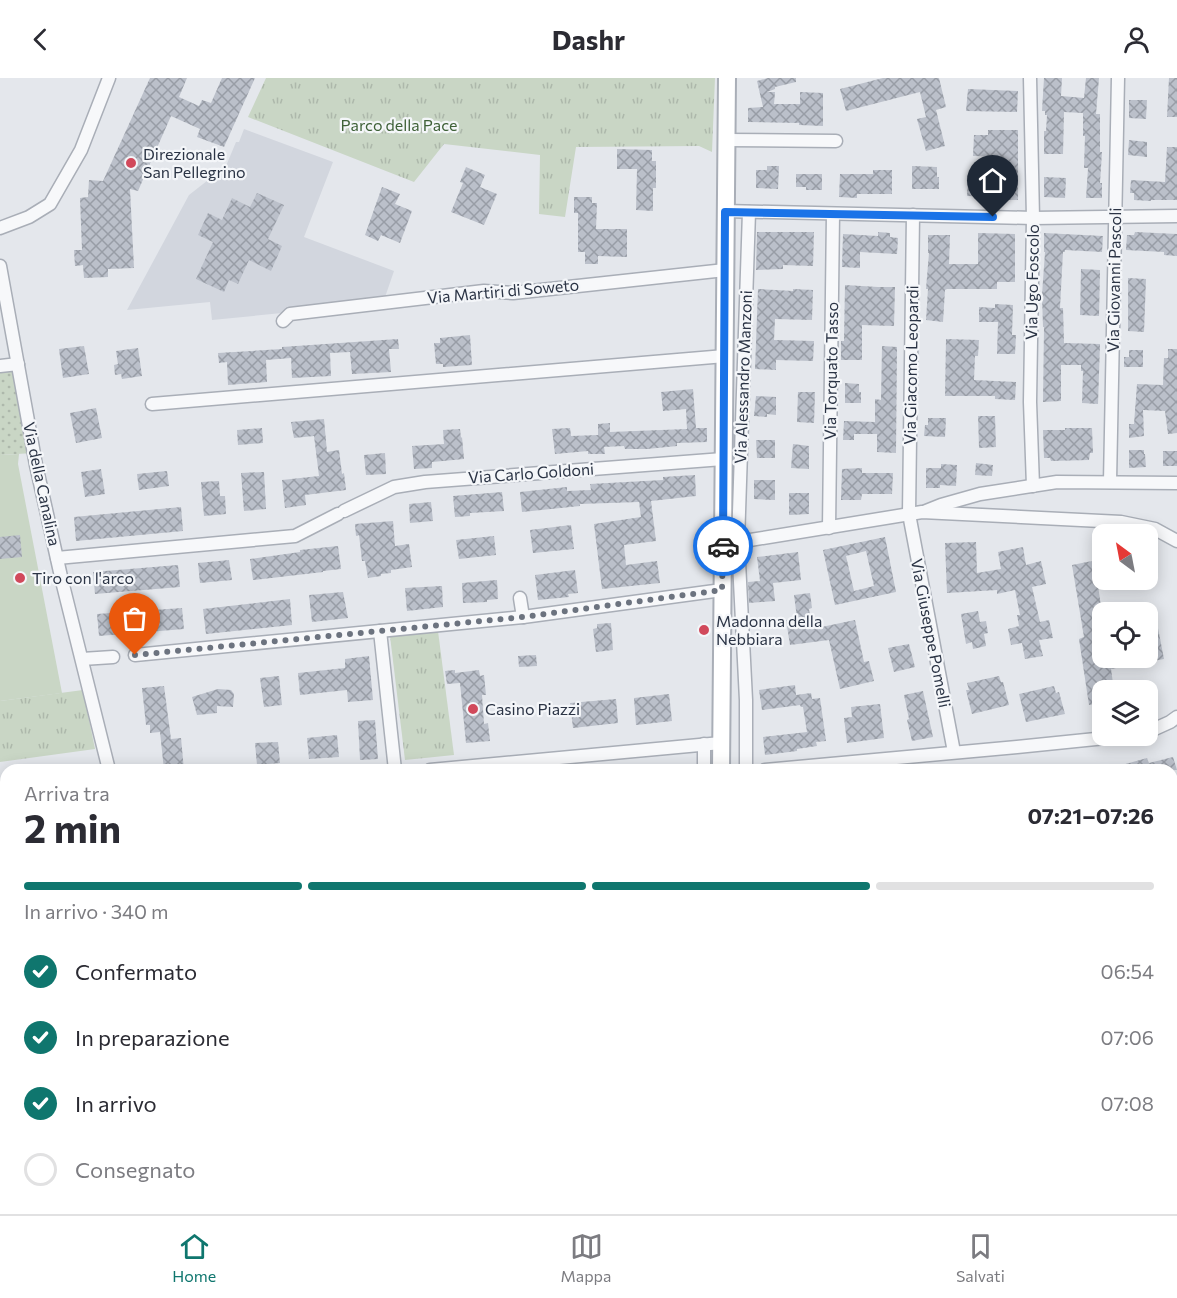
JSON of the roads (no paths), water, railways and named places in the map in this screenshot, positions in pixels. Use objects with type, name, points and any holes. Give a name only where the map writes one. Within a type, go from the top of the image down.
[{"type":"main road","points":[[719,764],[713,744],[722,590],[727,78]]},
{"type":"street","points":[[0,228],[29,217],[50,204],[81,150],[109,78]]},
{"type":"street","name":"Via Ugo Foscolo","points":[[1030,78],[1033,218],[1030,402],[1033,486]]},
{"type":"street","name":"Via Giovanni Pascoli","points":[[1110,482],[1118,78]]},
{"type":"street","points":[[726,140],[836,141]]},
{"type":"street","points":[[725,212],[1033,218],[1177,216]]},
{"type":"street","name":"Via Alessandro Manzoni","points":[[746,764],[746,700],[738,542],[749,212]]},
{"type":"street","name":"Via Torquato Tasso","points":[[829,528],[833,214]]},
{"type":"street","name":"Via Giacomo Leopardi","points":[[913,215],[915,513]]},
{"type":"street","name":"Via della Canalina","points":[[0,266],[36,465],[108,764]]},
{"type":"street","name":"Via Martiri di Soweto","points":[[283,321],[290,314],[484,291],[513,292],[725,270]]},
{"type":"street","points":[[152,404],[724,356]]},
{"type":"street","points":[[0,366],[18,364]]},
{"type":"street","name":"Via Carlo Goldoni","points":[[57,558],[295,536],[393,487],[425,482],[723,459]]},
{"type":"street","points":[[738,542],[915,513],[980,494],[1057,482],[1177,483]]},
{"type":"street","points":[[915,513],[1121,522],[1155,529],[1177,541]]},
{"type":"street","name":"Via Giuseppe Pomelli","points":[[915,513],[954,752]]},
{"type":"street","points":[[135,655],[523,617],[722,590]]},
{"type":"street","points":[[520,598],[523,617]]},
{"type":"street","points":[[380,632],[394,764]]},
{"type":"street","points":[[82,659],[113,657]]},
{"type":"street","points":[[1158,728],[1177,717]]},
{"type":"street","points":[[828,764],[1092,739]]},
{"type":"street","points":[[495,764],[713,744],[706,764]]},
{"type":"place","name":"Direzionale San Pellegrino","points":[[131,163]]},
{"type":"place","name":"Tiro con l'arco","points":[[20,578]]},
{"type":"place","name":"Madonna della Nebbiara","points":[[704,630]]},
{"type":"place","name":"Casino Piazzi","points":[[473,709]]},
{"type":"park label","name":"Parco della Pace","points":[[399,125]]}]
